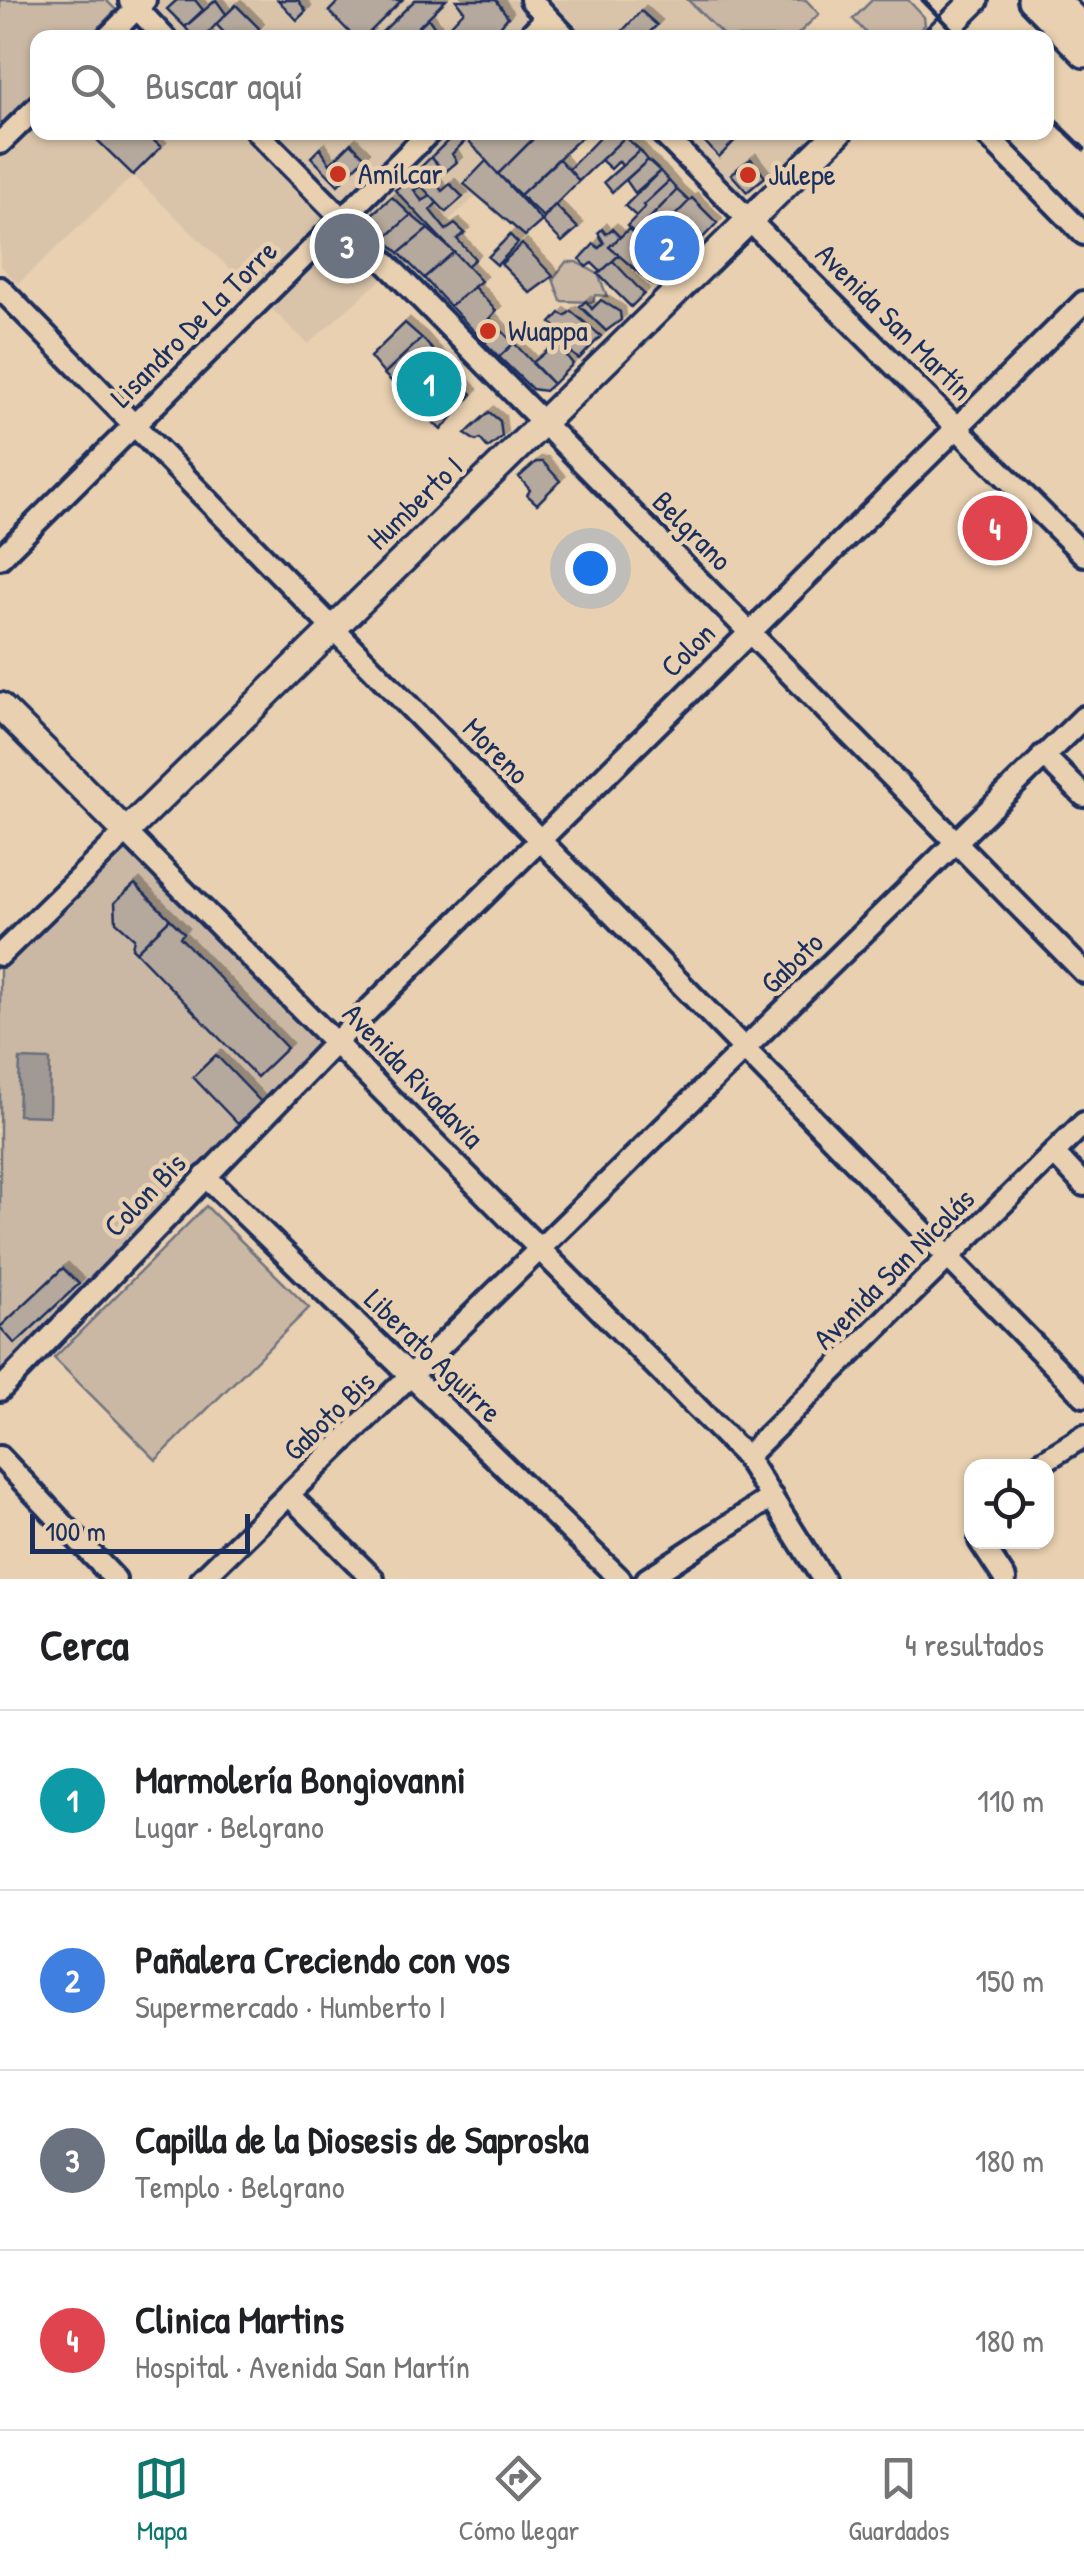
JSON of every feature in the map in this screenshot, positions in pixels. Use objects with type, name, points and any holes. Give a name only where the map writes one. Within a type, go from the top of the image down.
[{"type":"main road","points":[[944,30],[975,0]]},
{"type":"main road","points":[[1031,0],[1084,54]]},
{"type":"main road","points":[[1056,0],[1084,28]]},
{"type":"main road","name":"Humberto I","points":[[126,832],[831,140]]},
{"type":"main road","name":"Avenida Rivadavia","points":[[0,706],[126,832]]},
{"type":"street","points":[[531,0],[559,30]]},
{"type":"street","points":[[114,30],[137,3],[159,30]]},
{"type":"street","points":[[535,30],[547,17]]},
{"type":"street","points":[[0,144],[30,114]]},
{"type":"street","name":"Belgrano","points":[[265,140],[1084,972]]},
{"type":"street","name":"Lisandro De La Torre","points":[[0,558],[422,140]]},
{"type":"street","name":"Avenida San Martín","points":[[670,140],[1084,556]]},
{"type":"street","points":[[992,140],[1084,234]]},
{"type":"street","name":"Moreno","points":[[0,288],[1084,1396]]},
{"type":"street","name":"Colon","points":[[335,1043],[1084,302]]},
{"type":"street","name":"Gaboto","points":[[540,1252],[1084,717]]},
{"type":"street","points":[[1043,755],[1084,796]]},
{"type":"street","points":[[0,955],[126,832]]},
{"type":"street","name":"Avenida Rivadavia","points":[[126,832],[746,1457],[823,1579]]},
{"type":"street","name":"Colon Bis","points":[[0,1390],[335,1043]]},
{"type":"street","name":"Avenida San Nicolás","points":[[746,1457],[1084,1124]]},
{"type":"street","points":[[1054,1153],[1084,1184]]},
{"type":"street","name":"Liberato Aguirre","points":[[205,1176],[620,1579]]},
{"type":"street","name":"Gaboto Bis","points":[[202,1579],[540,1252]]},
{"type":"street","points":[[1047,1459],[1084,1436]]},
{"type":"street","points":[[0,1457],[115,1579]]},
{"type":"street","points":[[290,1496],[373,1579]]},
{"type":"street","points":[[647,1579],[772,1498]]},
{"type":"street","points":[[985,1549],[1005,1579]]},
{"type":"shaded area","points":[[0,0],[106,0],[116,10],[96,30],[30,30],[30,95],[0,125]]},
{"type":"shaded area","points":[[161,0],[688,0],[718,30],[129,30]]},
{"type":"shaded area","points":[[688,0],[806,0],[819,14],[802,30],[718,30]]},
{"type":"shaded area","points":[[872,0],[908,0],[924,17],[925,25],[920,30],[863,30],[853,19]]},
{"type":"shaded area","points":[[30,120],[30,140],[540,140],[308,344],[133,176],[18,284],[0,265],[0,148]]},
{"type":"shaded area","points":[[668,140],[808,140],[735,207]]},
{"type":"shaded area","points":[[566,262],[576,262],[598,274],[607,296],[595,295],[593,302],[561,301],[553,279]]},
{"type":"shaded area","points":[[126,832],[335,1043],[0,1390],[0,955]]},
{"type":"shaded area","points":[[20,1059],[50,1060],[49,1116],[18,1115]]},
{"type":"shaded area","points":[[206,1206],[309,1308],[156,1460],[54,1358]]},
{"type":"building","points":[[177,0],[195,0],[203,10],[185,27],[167,9]]},
{"type":"building","points":[[216,0],[226,14],[211,30],[185,27]]},
{"type":"building","points":[[278,0],[298,0],[306,11],[297,20]]},
{"type":"building","points":[[340,0],[402,0],[372,30],[347,30],[329,11]]},
{"type":"building","points":[[415,0],[446,0],[415,30],[384,30]]},
{"type":"building","points":[[456,0],[496,0],[508,17],[497,30],[456,30],[451,25],[464,11]]},
{"type":"building","points":[[236,5],[259,28],[222,30],[216,24]]},
{"type":"building","points":[[641,11],[657,25],[652,30],[623,30]]},
{"type":"building","points":[[428,18],[436,30],[415,30]]},
{"type":"building","points":[[97,140],[153,140],[161,147],[133,175]]},
{"type":"building","points":[[449,140],[466,140],[452,154],[457,162],[445,172],[431,157]]},
{"type":"building","points":[[468,140],[532,140],[498,174]]},
{"type":"building","points":[[532,140],[578,140],[520,195],[498,174]]},
{"type":"building","points":[[597,140],[622,140],[579,181],[569,169]]},
{"type":"building","points":[[622,140],[628,140],[640,150],[622,166],[619,161],[611,169],[601,160]]},
{"type":"building","points":[[707,140],[735,140],[719,157]]},
{"type":"building","name":"Amílcar","points":[[351,143],[365,157],[338,185],[311,157],[320,148],[330,164]]},
{"type":"building","points":[[640,150],[648,160],[612,192],[604,182]]},
{"type":"building","points":[[431,157],[441,169],[430,176],[442,191],[450,184],[463,197],[446,212],[412,176]]},
{"type":"building","points":[[559,159],[579,181],[543,217],[520,195]]},
{"type":"building","name":"Julepe","points":[[751,159],[765,177],[747,192],[731,174]]},
{"type":"building","points":[[648,160],[660,171],[635,193],[626,180]]},
{"type":"building","points":[[486,161],[542,221],[525,236],[464,184]]},
{"type":"building","points":[[660,171],[669,181],[636,216],[625,206]]},
{"type":"building","points":[[412,176],[422,186],[414,190],[422,201],[431,196],[437,203],[430,210],[446,230],[455,224],[465,233],[457,239],[475,259],[467,266],[395,190]]},
{"type":"building","points":[[669,181],[677,190],[635,234],[627,226]]},
{"type":"building","points":[[677,190],[689,201],[660,231],[648,220]]},
{"type":"building","points":[[392,197],[411,215],[384,239],[365,220]]},
{"type":"building","points":[[692,198],[717,223],[688,253],[660,231]]},
{"type":"building","points":[[555,205],[578,228],[562,242],[542,221]]},
{"type":"building","points":[[411,215],[428,229],[399,253],[384,239]]},
{"type":"building","points":[[428,229],[454,252],[424,278],[399,253]]},
{"type":"building","points":[[602,229],[606,234],[612,229],[620,237],[609,247],[619,255],[601,272],[592,263],[586,267],[580,259],[594,244],[599,248],[604,243],[598,233]]},
{"type":"building","points":[[629,229],[670,267],[652,284],[609,247]]},
{"type":"building","points":[[660,231],[688,253],[670,267],[647,243]]},
{"type":"building","points":[[510,235],[518,243],[497,265],[488,257]]},
{"type":"building","points":[[522,244],[553,276],[530,293],[501,264]]},
{"type":"building","points":[[454,252],[481,281],[450,306],[424,278]]},
{"type":"building","points":[[613,261],[644,294],[631,307],[598,274]]},
{"type":"building","points":[[474,287],[496,311],[476,333],[450,306]]},
{"type":"building","points":[[601,300],[620,312],[621,320],[606,331],[580,306],[586,301],[592,309]]},
{"type":"building","points":[[571,311],[601,336],[579,359],[564,347],[571,342],[551,323],[560,313],[565,316]]},
{"type":"building","name":"Wuappa","points":[[491,319],[499,328],[485,343],[476,333]]},
{"type":"building","points":[[405,323],[422,338],[384,374],[370,357]]},
{"type":"building","points":[[499,328],[514,343],[499,357],[485,343]]},
{"type":"building","points":[[422,338],[472,394],[441,430],[384,374]]},
{"type":"building","points":[[514,343],[553,384],[545,391],[532,389],[499,357]]},
{"type":"building","points":[[557,343],[572,353],[567,356],[573,364],[553,384],[532,363]]},
{"type":"building","points":[[489,412],[500,421],[502,437],[488,448],[480,439],[476,441],[465,434]]},
{"type":"building","points":[[536,462],[543,462],[560,481],[537,504],[527,495],[530,490],[519,477]]},
{"type":"building","points":[[996,508],[1014,526],[995,546],[977,528]]},
{"type":"building","points":[[135,884],[170,919],[136,952],[132,948],[134,938],[116,922],[115,902]]},
{"type":"building","points":[[170,919],[184,933],[180,937],[287,1048],[257,1077],[136,952]]},
{"type":"building","points":[[216,1055],[261,1102],[238,1124],[193,1077]]},
{"type":"building","points":[[63,1268],[79,1284],[15,1344],[0,1327]]},
{"type":"railway","points":[[923,0],[952,30]]},
{"type":"railway","points":[[1054,120],[1084,149]]},
{"type":"place","name":"Amílcar","points":[[338,174]]},
{"type":"place","name":"Julepe","points":[[748,175]]},
{"type":"place","name":"Capilla de la Diosesis de Saproska","points":[[347,246]]},
{"type":"place","name":"Pañalera Creciendo con vos","points":[[667,248]]},
{"type":"place","name":"Wuappa","points":[[488,331]]},
{"type":"place","name":"Marmolería Bongiovanni","points":[[429,384]]},
{"type":"place","name":"Clinica Martins","points":[[995,528]]}]
